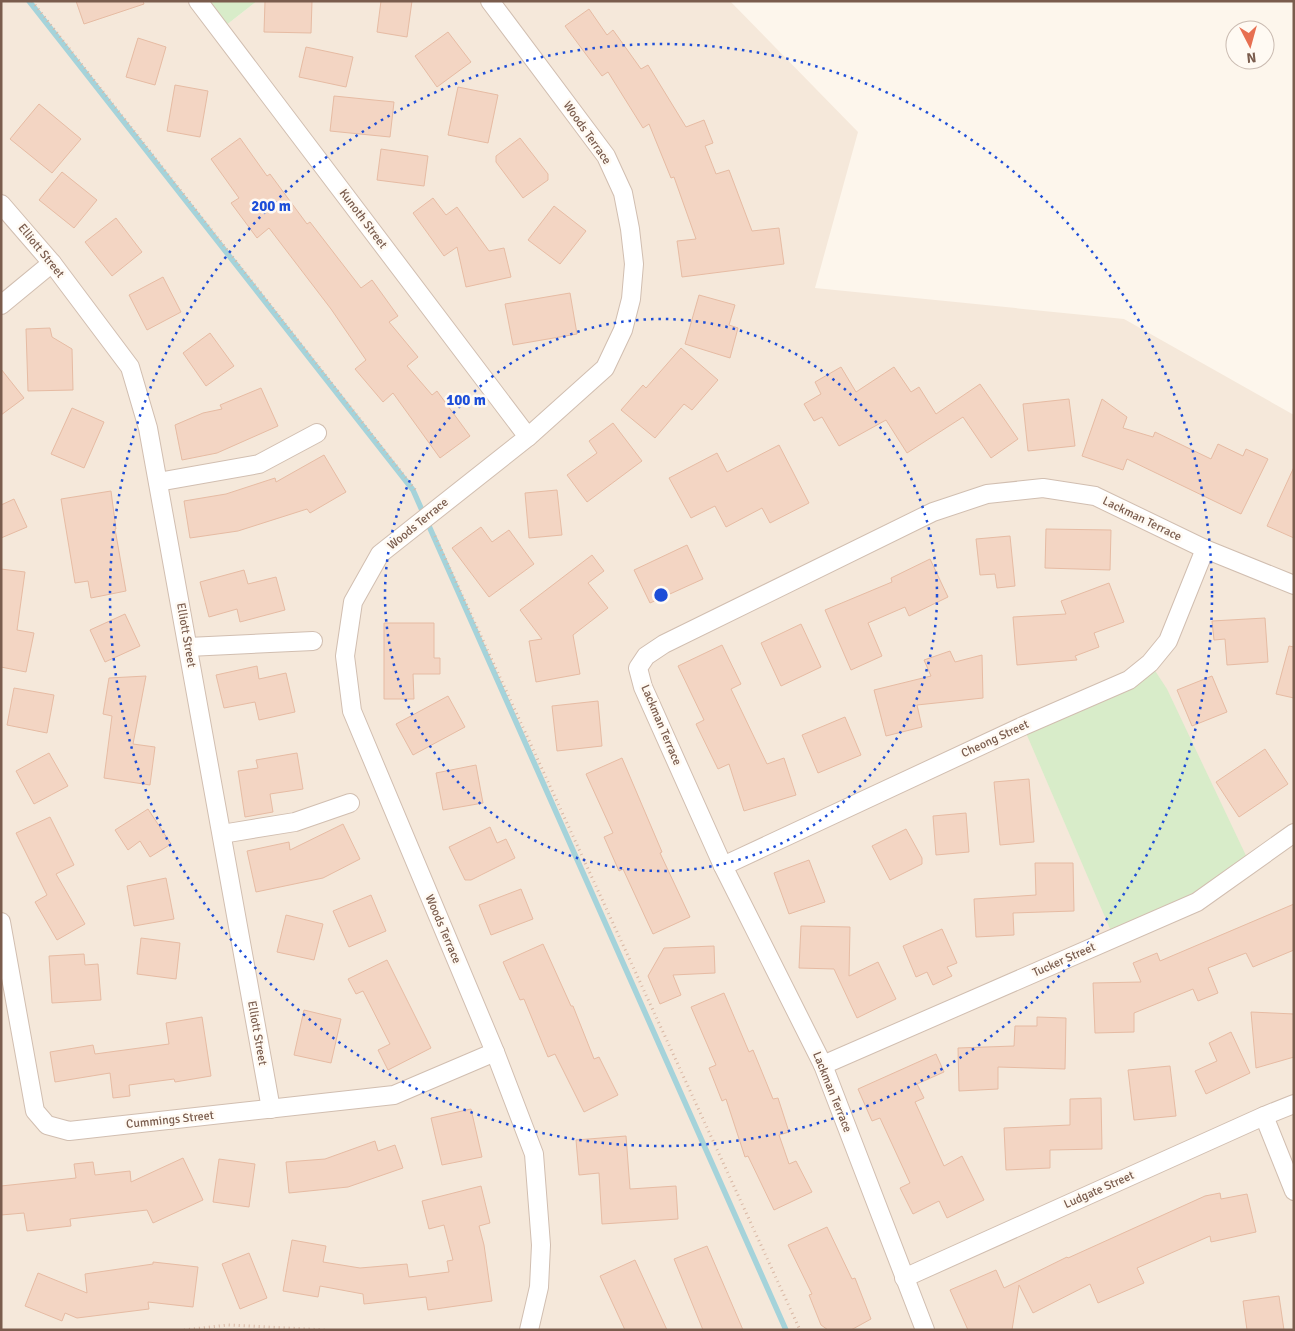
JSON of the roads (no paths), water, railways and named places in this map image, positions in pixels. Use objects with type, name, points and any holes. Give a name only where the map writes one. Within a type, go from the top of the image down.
[{"type":"street","name":"Kunoth Street","points":[[198,1],[528,437]]},
{"type":"street","name":"Woods Terrace","points":[[490,1],[606,156],[623,193],[634,264],[631,299],[623,330],[605,368],[528,437],[380,554],[353,602],[345,656],[352,711],[494,1052],[534,1154],[541,1245],[539,1287],[529,1330]]},
{"type":"street","name":"Elliott Street","points":[[1,204],[52,263],[130,367],[148,428],[271,1109]]},
{"type":"street","points":[[1,305],[52,263]]},
{"type":"street","points":[[158,482],[259,464],[317,433]]},
{"type":"street","name":"Lackman Terrace","points":[[925,1330],[823,1065],[723,866],[644,687],[638,668],[646,656],[664,644],[933,512],[987,494],[1042,488],[1095,496],[1205,549],[1294,585]]},
{"type":"street","name":"Cheong Street","points":[[723,866],[1023,726],[1129,680],[1150,663],[1168,640],[1205,549]]},
{"type":"street","points":[[188,647],[313,641]]},
{"type":"street","points":[[222,834],[295,822],[350,802]]},
{"type":"street","name":"Tucker Street","points":[[823,1065],[1197,902],[1294,833]]},
{"type":"street","name":"Cummings Street","points":[[1,922],[35,1111],[47,1125],[68,1131],[394,1095],[494,1052]]},
{"type":"street","name":"Ludgate Street","points":[[904,1278],[1294,1104]]},
{"type":"street","points":[[1264,1116],[1294,1191]]},
{"type":"waterway","points":[[29,1],[413,490],[786,1330]]}]
